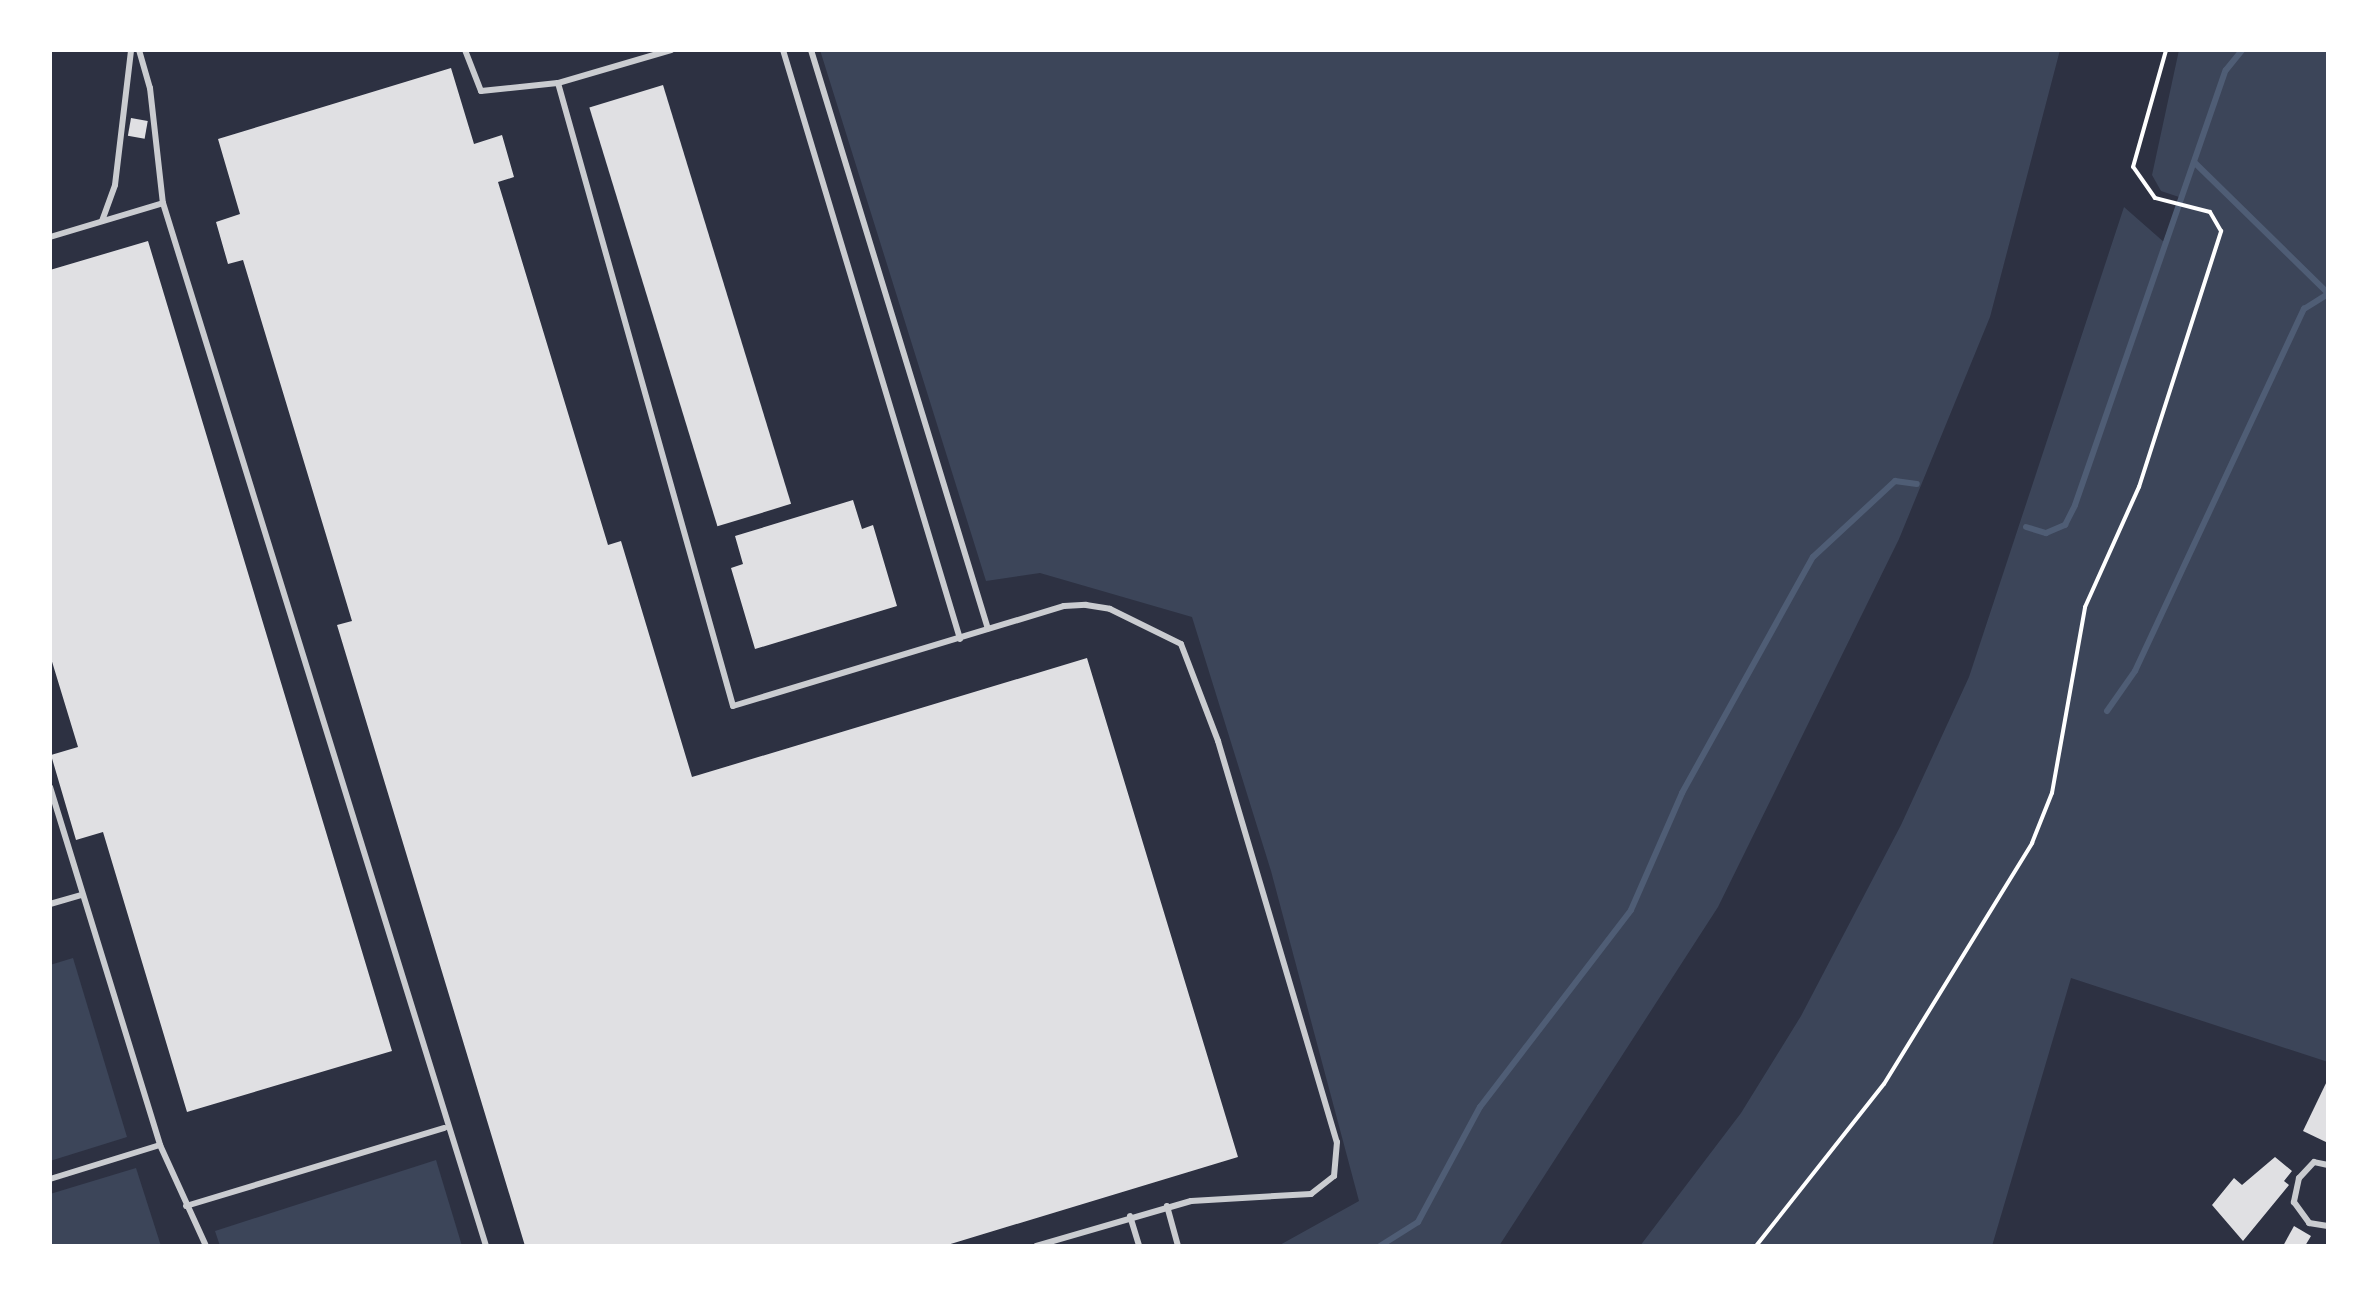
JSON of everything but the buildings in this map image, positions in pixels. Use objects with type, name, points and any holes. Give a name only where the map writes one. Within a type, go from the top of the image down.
[{"type":"lane","points":[[102,221],[115,185],[131,50]]},
{"type":"lane","points":[[139,50],[150,88],[163,203],[445,1128],[486,1246]]},
{"type":"lane","points":[[465,50],[481,91],[558,83],[671,50]]},
{"type":"lane","points":[[783,50],[960,639]]},
{"type":"lane","points":[[811,50],[988,629]]},
{"type":"lane","points":[[558,83],[734,706],[988,629],[1086,605],[1172,637],[1187,654],[1218,741],[1337,1142],[1337,1166],[1326,1186],[1295,1198],[1167,1206],[1036,1246]]},
{"type":"lane","points":[[50,237],[163,203]]},
{"type":"lane","points":[[50,787],[160,1146],[206,1246]]},
{"type":"lane","points":[[50,904],[83,895]]},
{"type":"lane","points":[[186,1206],[445,1128]]},
{"type":"lane","points":[[50,1179],[160,1146]]},
{"type":"lane","points":[[2328,1165],[2314,1162],[2299,1178],[2294,1202],[2309,1222],[2328,1226]]},
{"type":"lane","points":[[1167,1206],[1178,1246]]},
{"type":"lane","points":[[1130,1216],[1139,1246]]},
{"type":"path","points":[[1756,1246],[1884,1084],[2032,843],[2052,793],[2085,607],[2139,487],[2216,259],[2221,231],[2210,212],[2155,198],[2132,167],[2166,50]]},
{"type":"shaded area","points":[[820,50],[2060,50],[1990,317],[1899,539],[1718,907],[1499,1246],[1278,1246],[1359,1201],[1271,871],[1192,617],[1040,573],[986,581]]},
{"type":"shaded area","points":[[2179,50],[2328,50],[2328,1062],[2071,978],[1992,1246],[1640,1246],[1741,1113],[1801,1016],[1901,825],[1969,677],[2124,207],[2165,243],[2182,198],[2161,191],[2152,175]]},
{"type":"shaded area","points":[[73,958],[127,1137],[50,1161],[50,965]]},
{"type":"shaded area","points":[[436,1160],[462,1246],[220,1246],[215,1231]]},
{"type":"shaded area","points":[[136,1168],[161,1246],[50,1246],[50,1194]]},
{"type":"waterway","points":[[2026,527],[2046,533],[2065,525],[2075,505],[2226,70],[2242,50]]},
{"type":"waterway","points":[[2194,162],[2328,293]]},
{"type":"waterway","points":[[2107,711],[2135,671],[2304,309],[2328,294]]},
{"type":"waterway","points":[[1380,1246],[1418,1222],[1480,1107],[1631,910],[1682,793],[1813,557],[1895,481],[1917,484]]}]
